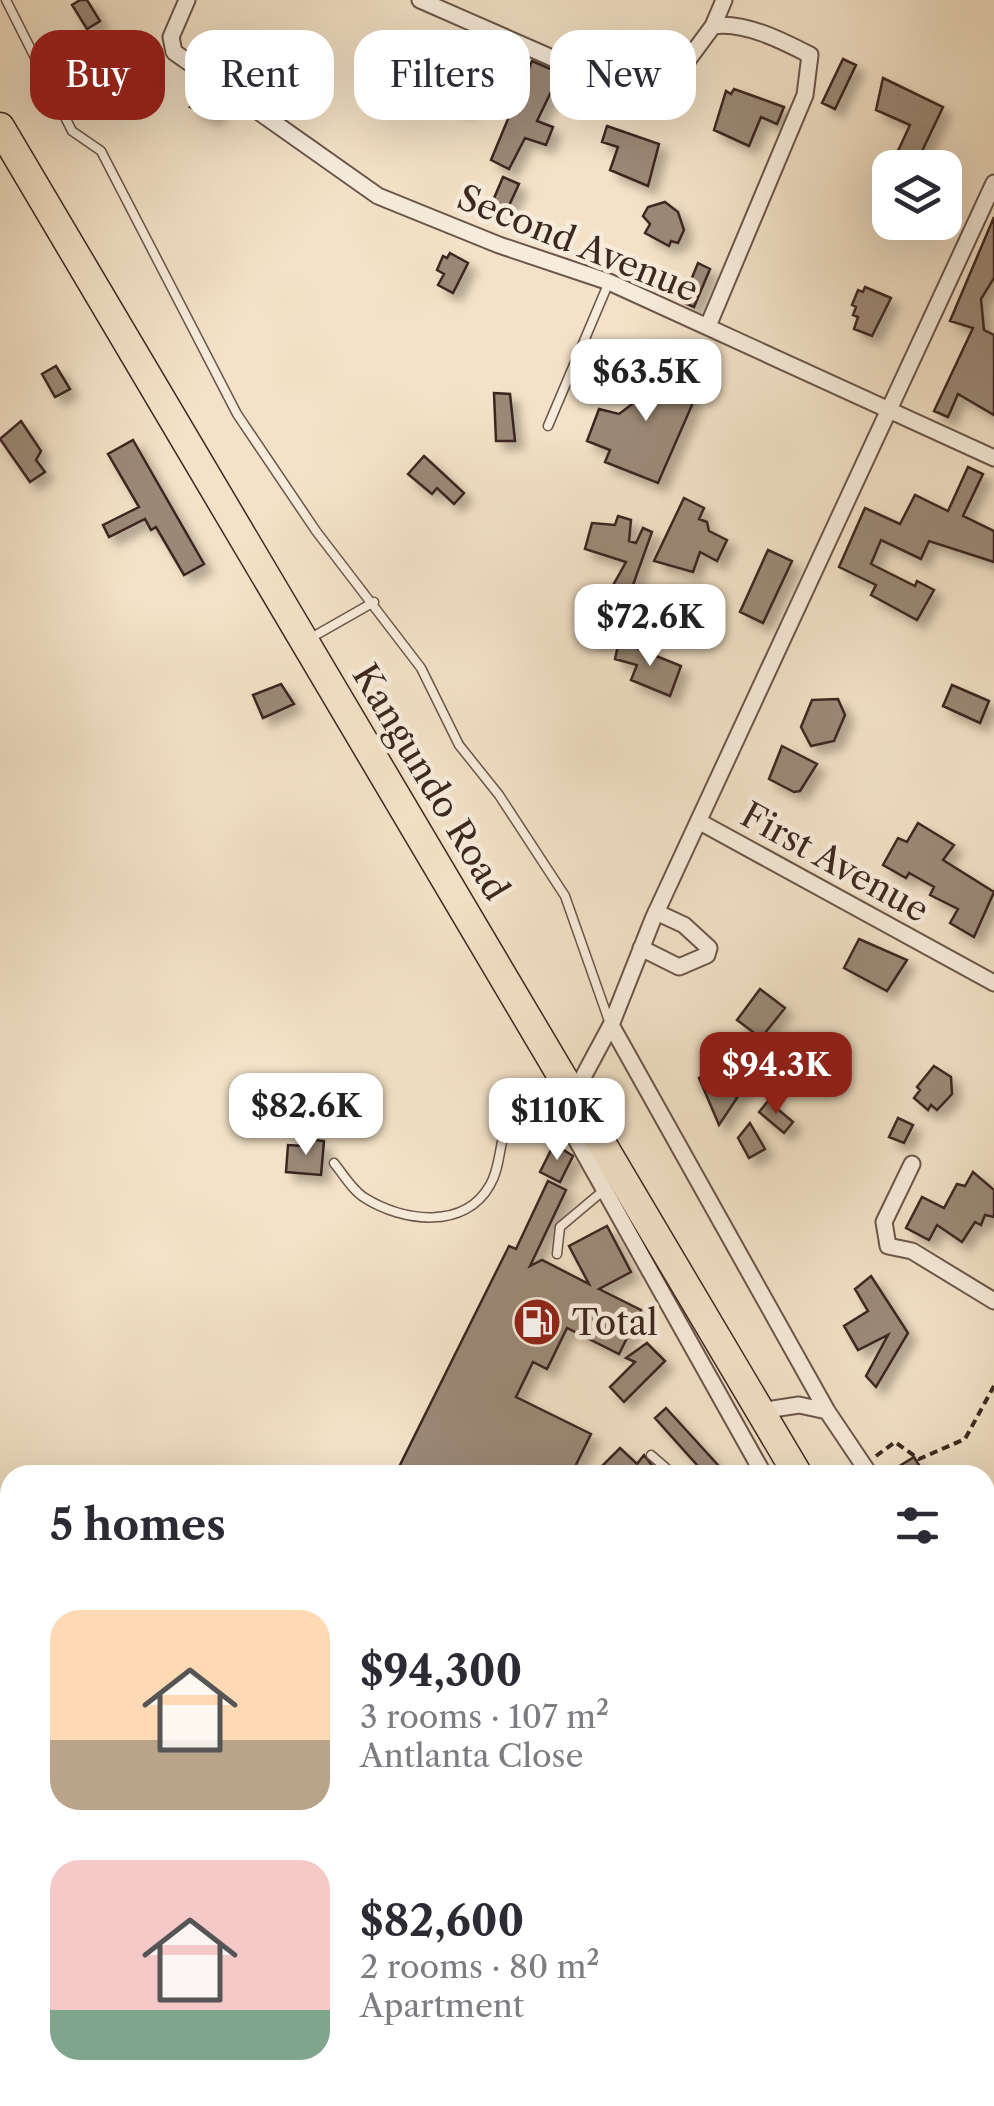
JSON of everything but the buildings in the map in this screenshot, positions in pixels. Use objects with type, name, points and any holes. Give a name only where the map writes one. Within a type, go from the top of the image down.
[{"type":"highway","name":"Kangundo Road","points":[[0,127],[563,1088],[760,1412],[786,1465]]},
{"type":"street","name":"Second Avenue","points":[[187,0],[171,37],[174,52],[378,196],[499,245],[609,282],[992,452]]},
{"type":"street","points":[[420,0],[624,90],[671,80],[713,26],[724,0]]},
{"type":"street","points":[[708,326],[806,95],[811,69],[810,55],[795,47],[733,25],[713,26]]},
{"type":"street","points":[[758,1465],[604,1190],[563,1088],[611,1025],[656,912],[994,183]]},
{"type":"street","name":"First Avenue","points":[[700,822],[994,984]]},
{"type":"street","points":[[641,948],[679,967],[707,955],[709,948],[701,938],[656,912]]},
{"type":"street","points":[[611,1025],[827,1411],[864,1465]]},
{"type":"street","points":[[912,1164],[884,1222],[888,1246],[912,1251],[994,1301]]},
{"type":"street","points":[[760,1412],[799,1405],[827,1411]]},
{"type":"lane","points":[[6,0],[72,131],[101,151],[237,414],[316,531],[421,668],[459,745],[499,795],[565,896],[611,1025]]},
{"type":"lane","points":[[548,426],[609,282]]},
{"type":"lane","points":[[304,642],[374,602]]},
{"type":"lane","points":[[334,1163],[362,1196],[396,1213],[437,1219],[458,1213],[481,1199],[493,1181],[512,1118],[563,1088]]},
{"type":"lane","points":[[557,1254],[560,1227],[604,1190]]},
{"type":"lane","points":[[651,1456],[662,1465]]},
{"type":"path","points":[[872,1465],[895,1442],[919,1458],[964,1439],[994,1386]]},
{"type":"place","name":"Total","points":[[537,1322]]}]
